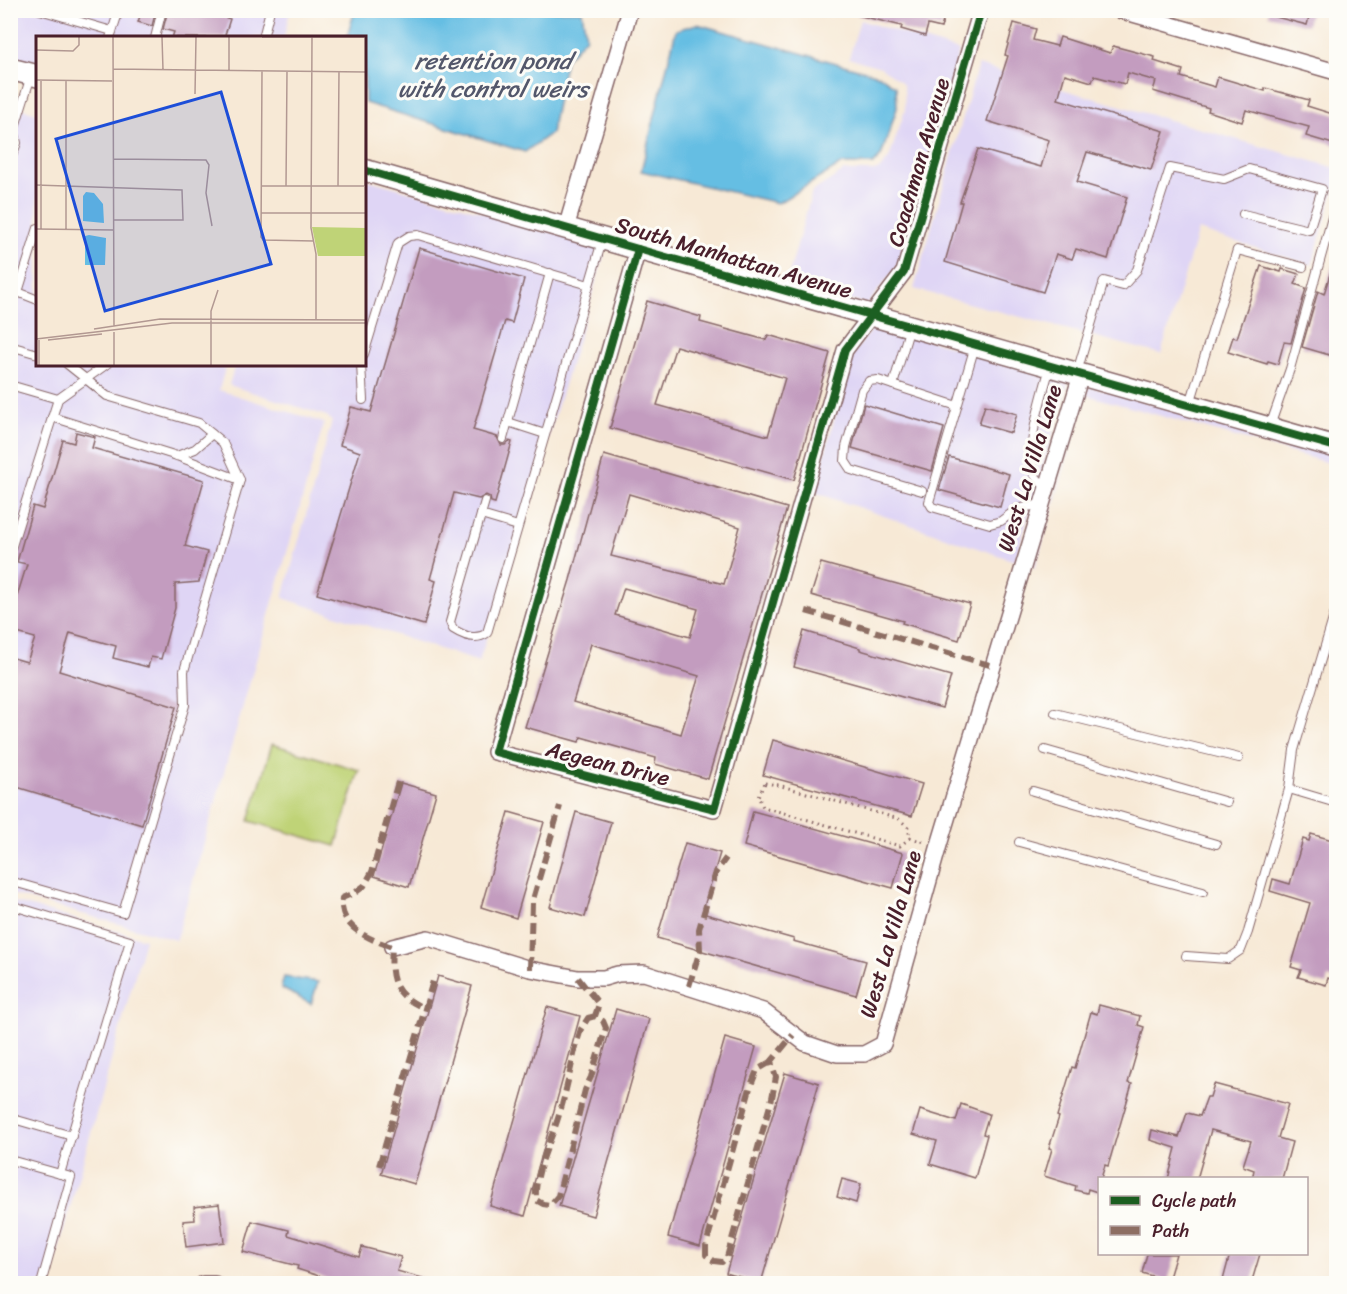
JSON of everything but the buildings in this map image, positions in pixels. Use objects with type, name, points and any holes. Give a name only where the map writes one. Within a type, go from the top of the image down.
[{"type":"main road","points":[[10,69],[34,76]]},
{"type":"main road","name":"South Manhattan Avenue","points":[[366,171],[1336,447]]},
{"type":"street","points":[[566,228],[630,10]]},
{"type":"street","name":"Coachman Avenue","points":[[871,315],[904,272],[981,10]]},
{"type":"street","points":[[1119,10],[1336,72]]},
{"type":"street","name":"Aegean Drive","points":[[638,249],[495,752],[714,808],[845,350],[871,315]]},
{"type":"street","name":"West La Villa Lane","points":[[392,946],[428,938],[530,969],[578,978],[604,978],[618,974],[644,973],[763,1011],[805,1043],[837,1054],[864,1054],[883,1044],[939,845],[1047,488],[1079,374]]},
{"type":"lane","points":[[40,10],[111,34],[119,10]]},
{"type":"lane","points":[[156,36],[162,10]]},
{"type":"lane","points":[[264,36],[270,10]]},
{"type":"lane","points":[[10,161],[17,143],[13,127],[34,76]]},
{"type":"lane","points":[[1079,374],[1104,280],[1123,286],[1137,270],[1170,168],[1224,179],[1249,169],[1322,189],[1309,230],[1244,214]]},
{"type":"lane","points":[[1270,428],[1290,369],[1336,203]]},
{"type":"lane","points":[[36,233],[14,291],[36,299]]},
{"type":"lane","points":[[366,347],[398,243],[409,236],[418,235],[589,285]]},
{"type":"lane","points":[[1327,238],[1336,241]]},
{"type":"lane","points":[[485,501],[450,622],[453,629],[475,638],[487,633],[602,239]]},
{"type":"lane","points":[[1190,405],[1237,250],[1303,267]]},
{"type":"lane","points":[[503,439],[550,273]]},
{"type":"lane","points":[[893,385],[910,326]]},
{"type":"lane","points":[[976,345],[929,502],[932,507],[990,524],[1001,521],[1017,509],[1042,504]]},
{"type":"lane","points":[[10,346],[36,353]]},
{"type":"lane","points":[[10,881],[123,913],[185,705],[184,671],[240,480],[223,443],[199,423],[107,396],[69,366]]},
{"type":"lane","points":[[10,552],[58,399],[104,366]]},
{"type":"lane","points":[[361,366],[363,400]]},
{"type":"lane","points":[[1047,488],[1034,476],[1030,459],[1050,366]]},
{"type":"lane","points":[[922,491],[851,470],[845,460],[846,447],[862,390],[869,381],[878,380],[957,406]]},
{"type":"lane","points":[[10,385],[58,399]]},
{"type":"lane","points":[[52,417],[177,456],[240,480]]},
{"type":"lane","points":[[508,422],[545,434]]},
{"type":"lane","points":[[177,456],[195,449],[212,434]]},
{"type":"lane","points":[[481,515],[518,526]]},
{"type":"lane","points":[[1186,956],[1228,959],[1241,950],[1289,789],[1293,750],[1336,609]]},
{"type":"lane","points":[[1055,712],[1239,758]]},
{"type":"lane","points":[[1045,750],[1227,802]]},
{"type":"lane","points":[[1289,789],[1336,803]]},
{"type":"lane","points":[[1033,792],[1216,844]]},
{"type":"lane","points":[[1019,842],[1203,892]]},
{"type":"lane","points":[[10,905],[130,941],[60,1174]]},
{"type":"lane","points":[[10,1118],[72,1136]]},
{"type":"lane","points":[[10,1160],[71,1177],[40,1284]]},
{"type":"path","points":[[765,783],[778,785],[899,819],[908,827],[910,838],[900,846],[763,807],[758,796],[765,783]]},
{"type":"shaded area","points":[[10,11],[290,11],[284,36],[36,36],[36,68],[11,60]]},
{"type":"shaded area","points":[[860,20],[959,51],[896,268],[867,305],[787,281],[812,192],[844,171],[880,169],[889,158],[905,110],[904,87],[901,82],[881,67],[849,58]]},
{"type":"shaded area","points":[[978,65],[1336,168],[1336,183],[1312,265],[1198,230],[1161,354],[914,289]]},
{"type":"shaded area","points":[[10,105],[36,113],[36,366],[226,366],[219,390],[324,423],[176,940],[11,894]]},
{"type":"shaded area","points":[[366,179],[596,244],[604,255],[479,662],[283,598],[332,421],[327,416],[229,385],[235,366],[366,366]]},
{"type":"shaded area","points":[[875,325],[1069,380],[1015,561],[814,492],[853,354]]},
{"type":"shaded area","points":[[1088,386],[1336,455],[1336,465],[1086,395],[1035,568],[1033,567]]},
{"type":"shaded area","points":[[10,901],[145,939],[49,1283],[11,1283]]},
{"type":"green space","points":[[272,744],[359,770],[336,846],[249,821]]},
{"type":"water","name":"retention pond with control weirs","points":[[355,10],[582,11],[586,37],[566,59],[551,133],[525,152],[366,103],[366,36],[347,36]]},
{"type":"water","points":[[697,24],[879,75],[896,87],[897,108],[881,156],[873,164],[842,164],[778,203],[641,171],[676,30]]},
{"type":"water","points":[[284,977],[318,982],[311,1004],[281,988]]},
{"type":"marked path","points":[[806,611],[993,666]]},
{"type":"marked path","points":[[398,782],[372,872],[364,886],[342,898],[342,908],[350,925],[357,931],[392,947],[395,984],[405,997],[424,1008]]},
{"type":"marked path","points":[[530,969],[532,903],[560,806]]},
{"type":"marked path","points":[[689,986],[700,950],[699,929],[716,872],[726,858]]},
{"type":"marked path","points":[[578,978],[599,1004],[595,1016],[603,1021],[606,1028],[585,1090],[558,1196],[550,1205],[543,1204],[536,1200],[540,1167],[556,1125],[581,1029],[588,1018],[595,1016]]},
{"type":"marked path","points":[[379,1166],[433,981]]},
{"type":"marked path","points":[[771,1062],[757,1070],[750,1088],[706,1245],[706,1255],[714,1261],[722,1262],[727,1257],[772,1098],[776,1077],[771,1062],[793,1035]]},
{"type":"cycle path","points":[[638,249],[495,752],[714,809],[845,350],[904,272],[981,10]]},
{"type":"cycle path","points":[[366,171],[1336,447]]}]
